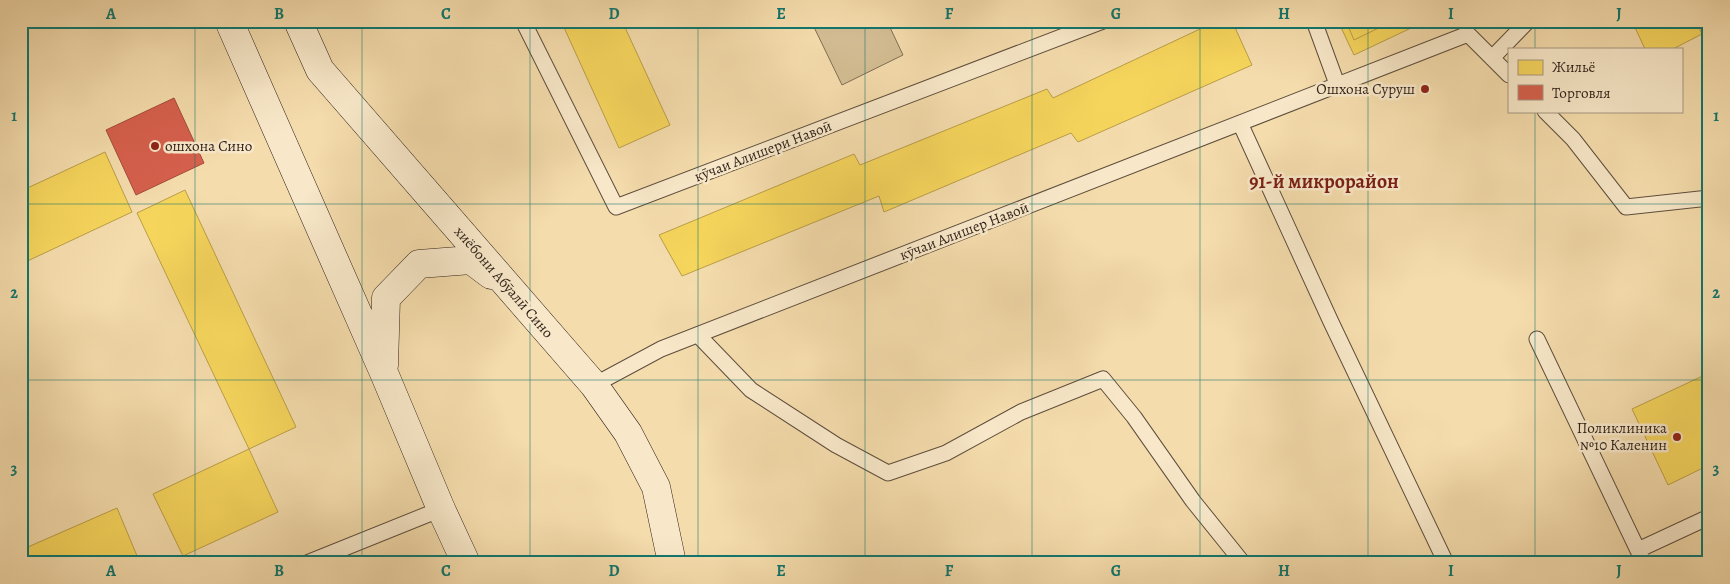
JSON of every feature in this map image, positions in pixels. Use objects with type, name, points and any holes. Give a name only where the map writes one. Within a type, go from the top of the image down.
[{"type":"main road","points":[[229,21],[466,563]]},
{"type":"main road","name":"хиёбони Абӯалӣ Сино","points":[[298,21],[320,70],[594,385],[628,433],[656,487],[672,563]]},
{"type":"main road","points":[[384,373],[386,298],[420,264],[471,260],[512,292]]},
{"type":"lane","name":"кӯчаи Алишери Навоӣ","points":[[523,21],[616,207],[1103,21]]},
{"type":"lane","points":[[1314,21],[1337,84]]},
{"type":"lane","points":[[1492,58],[1528,21]]},
{"type":"lane","name":"кӯчаи Алишер Навоӣ","points":[[594,385],[661,349],[1468,34],[1508,74]]},
{"type":"lane","points":[[1547,112],[1573,139],[1626,207],[1709,198]]},
{"type":"lane","points":[[1240,124],[1335,331],[1446,563]]},
{"type":"lane","points":[[698,335],[751,390],[836,445],[888,473],[946,453],[1021,412],[1103,378],[1134,417],[1193,501],[1243,563]]},
{"type":"lane","points":[[1536,339],[1641,557],[1709,516]]},
{"type":"lane","points":[[307,563],[441,509]]},
{"type":"shaded area","points":[[811,21],[887,21],[903,55],[842,85]]},
{"type":"building: Жильё","points":[[561,21],[622,21],[670,125],[619,148]]},
{"type":"building: Жильё","points":[[1217,21],[1232,21],[1252,65],[1078,142],[1071,133],[884,212],[879,196],[682,276],[659,235],[854,154],[860,165],[1047,89],[1053,98]]},
{"type":"building: Жильё","points":[[1338,21],[1426,21],[1354,55]]},
{"type":"building: Жильё","points":[[1346,21],[1393,21],[1354,40]]},
{"type":"building: Жильё","points":[[1632,21],[1696,21],[1702,34],[1675,48],[1645,48]]},
{"type":"building: Жильё","points":[[105,152],[132,212],[21,264],[21,191]]},
{"type":"building: Жильё","points":[[185,190],[296,427],[249,449],[137,213]]},
{"type":"building: Жильё","name":"Поликлиника №10 Каленин","points":[[1709,373],[1709,465],[1668,485],[1632,409]]},
{"type":"building: Жильё","points":[[249,449],[278,512],[183,556],[153,494]]},
{"type":"building: Жильё","points":[[117,508],[140,563],[21,563],[21,550]]},
{"type":"building: Торговля","name":"ошхона Сино","points":[[174,98],[204,163],[136,195],[106,130]]},
{"type":"place","name":"Ошхона Суруш","points":[[1425,89]]},
{"type":"place","name":"ошхона Сино","points":[[155,146]]},
{"type":"place","name":"Поликлиника №10 Каленин","points":[[1677,437]]},
{"type":"district","name":"91-й микрорайон","points":[[1324,181]]}]
